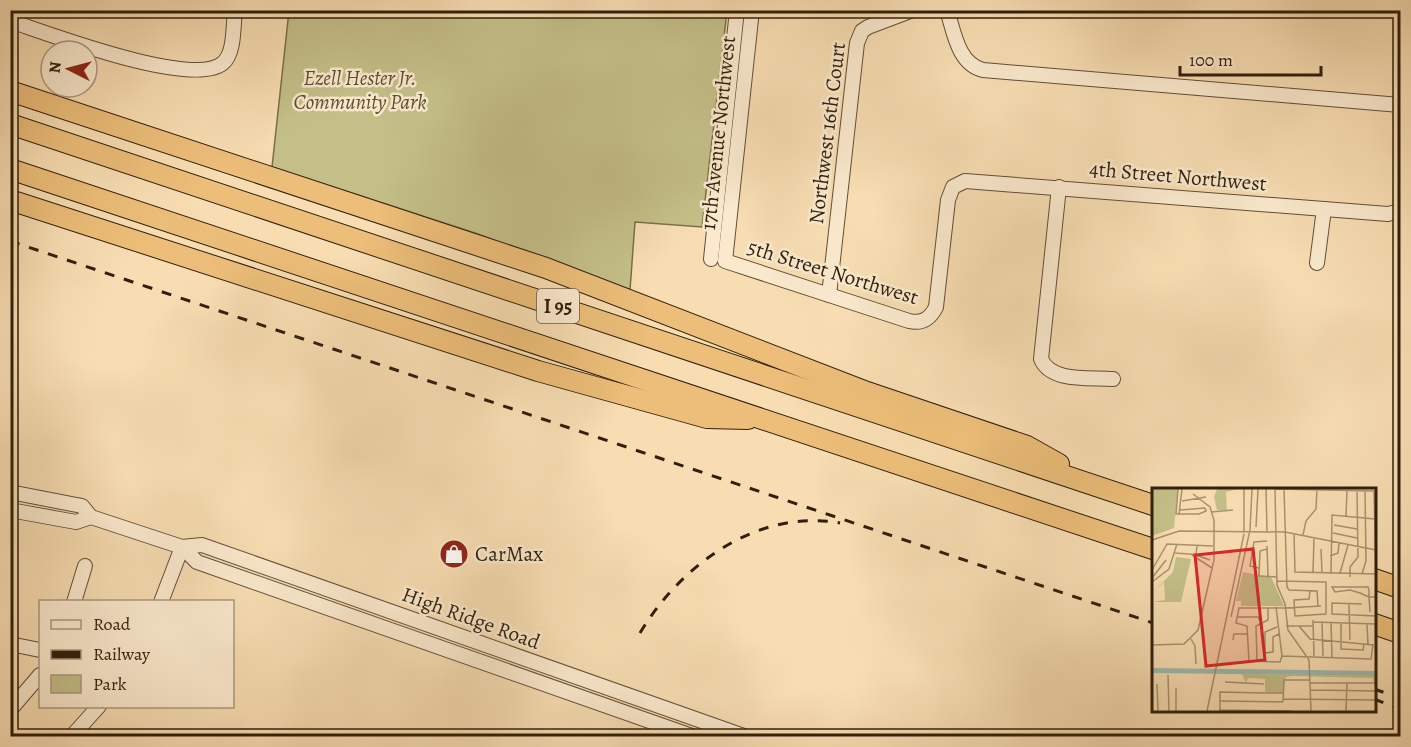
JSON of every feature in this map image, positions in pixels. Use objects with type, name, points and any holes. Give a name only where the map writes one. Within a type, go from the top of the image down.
[{"type":"highway","points":[[10,91],[299,185],[584,282],[878,396],[1027,446],[1106,489]]},
{"type":"highway","name":"I 95","points":[[10,124],[1152,505]]},
{"type":"highway","name":"I 95","points":[[10,169],[1152,549]]},
{"type":"highway","points":[[10,200],[438,340],[606,391],[706,418],[770,420]]},
{"type":"highway","points":[[1375,579],[1401,588]]},
{"type":"highway","points":[[1375,624],[1401,633]]},
{"type":"street","points":[[10,21],[141,63],[201,69],[212,68],[224,62],[230,50],[235,10]]},
{"type":"street","name":"17th Avenue Northwest","points":[[718,260],[737,10]]},
{"type":"street","name":"17th Avenue Northwest","points":[[718,260],[753,10]]},
{"type":"street","name":"Northwest 16th Court","points":[[829,295],[857,43],[862,31],[868,27],[913,10]]},
{"type":"street","points":[[947,10],[962,56],[976,69],[1401,105]]},
{"type":"street","name":"4th Street Northwest","points":[[928,318],[936,307],[948,200],[953,187],[972,180],[1388,214],[1401,211]]},
{"type":"street","points":[[1059,187],[1041,359],[1044,366],[1054,374],[1113,379]]},
{"type":"street","points":[[1317,263],[1324,208]]},
{"type":"street","name":"5th Street Northwest","points":[[718,260],[915,323],[928,318]]},
{"type":"street","name":"High Ridge Road","points":[[10,492],[82,506],[91,517],[182,547],[202,545],[744,736]]},
{"type":"street","name":"High Ridge Road","points":[[10,510],[75,522],[91,517]]},
{"type":"street","points":[[162,600],[182,547]]},
{"type":"street","name":"High Ridge Road","points":[[182,547],[197,562],[692,736]]},
{"type":"street","points":[[75,600],[86,566]]},
{"type":"street","points":[[314,604],[320,588]]},
{"type":"street","points":[[10,644],[39,650]]},
{"type":"street","points":[[10,710],[39,676]]},
{"type":"street","points":[[594,702],[600,685]]},
{"type":"street","points":[[72,736],[97,708]]},
{"type":"green space","name":"Ezell Hester Jr. Community Park","points":[[289,11],[727,11],[702,227],[635,222],[630,290],[475,233],[272,167]]},
{"type":"railway","points":[[10,241],[1152,623]]},
{"type":"railway","points":[[640,633],[676,585],[724,547],[779,524],[809,521],[840,523]]},
{"type":"railway","points":[[1375,689],[1400,698]]},
{"type":"railway","points":[[1375,699],[1400,709]]},
{"type":"place","name":"CarMax","points":[[454,554]]}]
